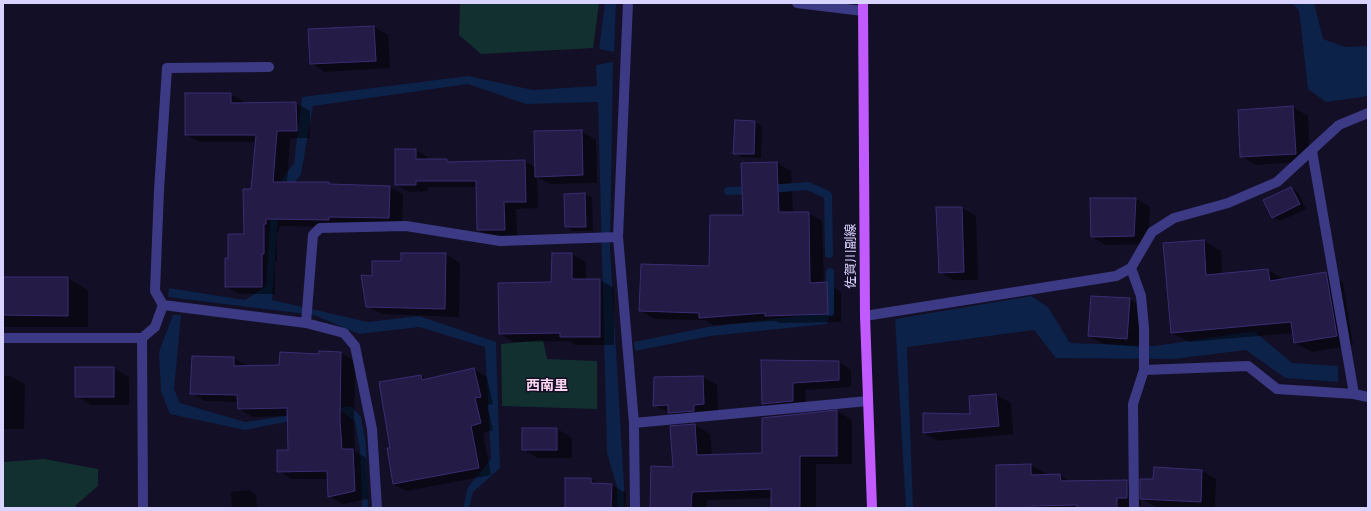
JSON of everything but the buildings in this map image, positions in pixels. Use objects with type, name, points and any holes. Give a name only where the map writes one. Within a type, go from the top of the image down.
[{"type":"main road","name":"佐賀川副線","points":[[863,7],[865,316],[872,508]]},
{"type":"street","points":[[628,3],[618,237],[634,423],[635,508]]},
{"type":"street","points":[[797,3],[863,7]]},
{"type":"street","points":[[3,338],[142,338],[155,327],[162,305],[155,290],[159,190],[167,68],[269,67]]},
{"type":"street","points":[[865,316],[1116,276],[1131,268],[1152,232],[1174,218],[1228,203],[1277,182],[1339,125],[1368,113]]},
{"type":"street","points":[[1312,151],[1354,394]]},
{"type":"street","points":[[306,321],[313,236],[320,228],[406,226],[500,241],[618,237]]},
{"type":"street","points":[[1131,268],[1142,296],[1144,328],[1144,370],[1133,404],[1134,508]]},
{"type":"street","points":[[162,305],[306,321],[344,333],[355,346],[372,429],[377,508]]},
{"type":"street","points":[[142,338],[143,508]]},
{"type":"street","points":[[1144,370],[1248,366],[1277,389],[1354,394],[1368,397]]},
{"type":"street","points":[[634,423],[868,401]]},
{"type":"green space","points":[[460,3],[599,3],[593,48],[481,54],[459,35]]},
{"type":"green space","points":[[543,340],[547,359],[597,361],[597,409],[502,406],[501,344]]},
{"type":"green space","points":[[44,459],[98,469],[98,486],[76,505],[76,508],[3,508],[3,462]]},
{"type":"water","points":[[605,3],[616,3],[614,52],[599,49]]},
{"type":"water","points":[[1292,3],[1314,3],[1323,39],[1345,47],[1368,46],[1368,95],[1326,102],[1308,89],[1299,10]]},
{"type":"water","points":[[613,62],[610,249],[624,485],[624,508],[617,508],[617,487],[607,453],[598,102],[526,104],[468,84],[313,106],[301,174],[279,205],[272,300],[368,322],[419,316],[496,342],[500,468],[473,492],[469,508],[463,508],[468,487],[491,459],[485,347],[419,327],[359,334],[314,315],[168,297],[169,288],[245,300],[266,286],[272,193],[294,163],[302,97],[468,76],[533,90],[597,86],[596,65]]},
{"type":"water","points":[[1031,296],[1048,307],[1070,343],[1155,346],[1254,331],[1292,363],[1338,366],[1338,382],[1285,378],[1246,350],[1173,359],[1056,358],[1034,330],[907,347],[913,508],[906,508],[895,319]]},
{"type":"water","points":[[830,312],[827,324],[710,336],[635,351],[634,342],[708,327]]},
{"type":"water","points":[[173,315],[181,315],[174,389],[180,403],[245,422],[351,406],[361,417],[366,445],[368,508],[362,508],[360,450],[355,421],[341,411],[245,430],[170,414],[161,391],[159,352]]},
{"type":"waterway","points":[[768,189],[808,186],[828,195],[829,254]]},
{"type":"waterway","points":[[728,191],[753,190]]},
{"type":"waterway","points":[[830,272],[830,312]]},
{"type":"district","name":"西南里","points":[[547,386]]}]
